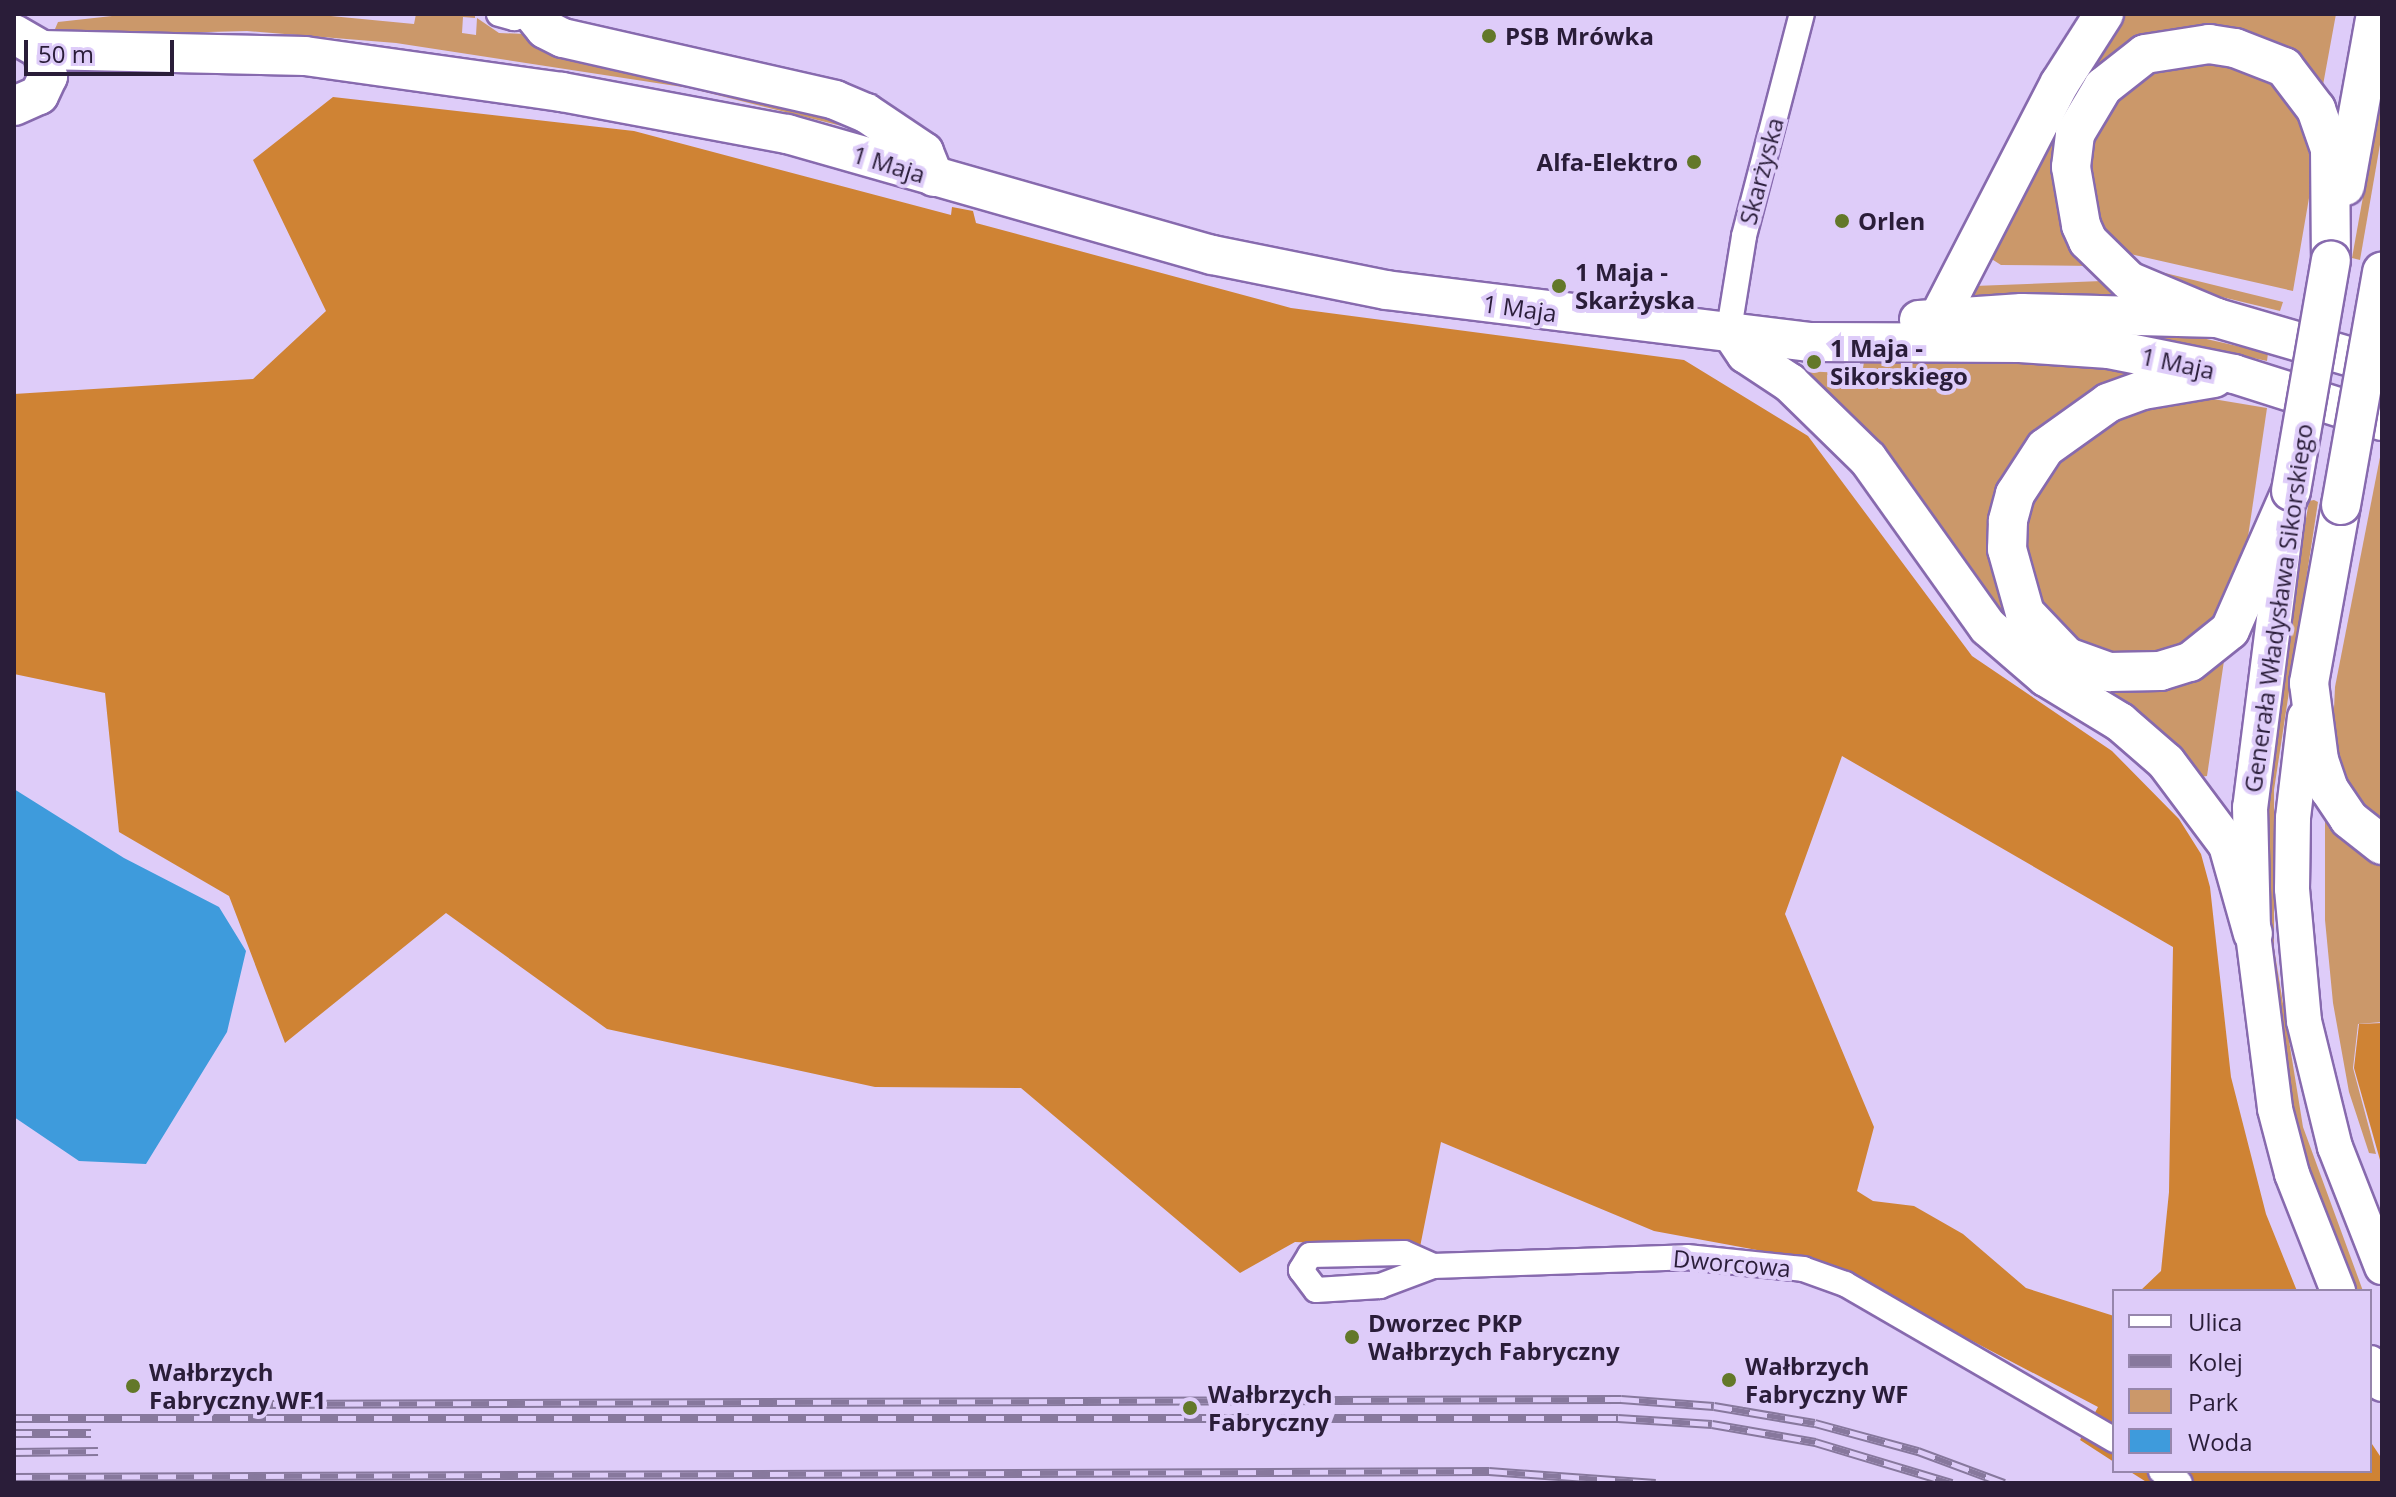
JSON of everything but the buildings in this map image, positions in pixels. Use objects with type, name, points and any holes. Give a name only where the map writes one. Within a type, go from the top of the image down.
[{"type":"main road","points":[[530,14],[545,29],[563,38],[835,100],[866,113],[924,152],[934,177]]},
{"type":"main road","points":[[1939,317],[2060,83],[2104,14]]},
{"type":"main road","name":"Generała Władysława Sikorskiego","points":[[2337,1289],[2292,1174],[2275,1109],[2253,934],[2250,807],[2291,491],[2376,14]]},
{"type":"main road","points":[[14,106],[39,95],[32,43]]},
{"type":"main road","name":"1 Maja","points":[[32,43],[185,53],[305,56],[562,92],[787,134],[1212,255],[1386,290],[1729,329],[1811,342],[2020,343],[2109,349],[2234,374],[2382,421]]},
{"type":"main road","points":[[2217,318],[2129,281],[2088,241],[2081,225],[2071,167],[2075,134],[2103,87],[2145,54],[2209,44],[2235,48],[2284,67],[2316,109],[2330,149],[2331,260]]},
{"type":"main road","name":"Generała Władysława Sikorskiego","points":[[2382,272],[2309,683],[2293,818],[2294,948],[2304,1021],[2335,1147],[2382,1267]]},
{"type":"main road","name":"1 Maja","points":[[1729,329],[2037,313],[2217,318],[2382,366]]},
{"type":"main road","points":[[1729,329],[1746,354],[1790,383],[1868,459],[1988,627],[2046,677],[2120,722],[2166,762],[2228,845],[2253,934]]},
{"type":"main road","points":[[2234,374],[2143,390],[2108,403],[2045,448],[2015,494],[2008,521],[2007,549],[2025,613],[2067,657],[2109,672],[2160,671],[2190,662],[2230,630],[2291,491]]},
{"type":"main road","points":[[2309,683],[2319,760],[2329,789],[2349,819],[2382,845]]},
{"type":"main road","points":[[2372,1366],[2382,1384]]},
{"type":"street","points":[[499,14],[514,18],[530,14]]},
{"type":"street","name":"Skarżyska","points":[[1729,329],[1744,236],[1802,14]]},
{"type":"street","name":"Dworcowa","points":[[1433,1266],[1404,1253],[1310,1255],[1301,1270],[1313,1290],[1380,1286],[1433,1266],[1687,1257],[1803,1269],[1845,1284],[2112,1439]]},
{"type":"green space","points":[[130,14],[310,14],[414,24],[416,14],[475,14],[475,18],[463,17],[462,33],[476,35],[477,18],[499,33],[525,34],[545,51],[747,87],[870,133],[689,88],[396,43],[247,31],[52,36],[58,22]]},
{"type":"green space","points":[[2119,14],[2336,14],[2323,85],[2307,72],[2182,32],[2067,126],[2096,266],[2001,265],[1990,258],[2091,49]]},
{"type":"green space","points":[[2187,52],[2263,72],[2303,111],[2297,115],[2314,169],[2293,291],[2117,251],[2101,239],[2082,161],[2113,90]]},
{"type":"green space","points":[[2382,91],[2382,133],[2360,260],[2352,258]]},
{"type":"green space","points":[[2128,269],[2161,272],[2283,302],[2280,311],[2147,279]]},
{"type":"green space","points":[[2102,281],[2125,293],[1963,304],[1974,286]]},
{"type":"green space","points":[[2060,329],[2180,333],[2268,353],[2267,361],[2152,336]]},
{"type":"green space","points":[[1927,358],[2143,370],[2012,482],[2048,657],[2225,654],[2207,776],[2193,778],[2019,643],[1785,370],[1862,374],[1864,362]]},
{"type":"green space","points":[[2189,395],[2267,408],[2244,564],[2228,606],[2195,648],[2112,661],[2046,623],[2020,562],[2033,489],[2057,457],[2104,419]]},
{"type":"green space","points":[[2382,447],[2382,833],[2349,790],[2337,761],[2333,731],[2335,687]]},
{"type":"green space","points":[[2309,501],[2318,502],[2274,790],[2274,948],[2303,1127],[2362,1289],[2352,1289],[2321,1211],[2293,1117],[2279,1049],[2263,840],[2278,681]]},
{"type":"green space","points":[[2325,805],[2382,858],[2382,1022],[2358,1024],[2353,1068],[2376,1154],[2369,1153],[2349,1092],[2333,1003],[2325,920]]},
{"type":"shaded area","points":[[333,97],[634,131],[951,215],[952,207],[973,211],[976,223],[1291,308],[1684,360],[1808,436],[1972,656],[2112,751],[2179,819],[2201,854],[2210,887],[2231,1077],[2266,1214],[2296,1289],[2142,1289],[2161,1271],[2169,1192],[2173,947],[1842,756],[1785,914],[1874,1127],[1857,1191],[1873,1201],[1914,1206],[1963,1234],[2026,1288],[2112,1315],[2112,1461],[2080,1440],[2098,1407],[1822,1262],[1654,1231],[1441,1142],[1420,1247],[1295,1242],[1240,1273],[1021,1088],[875,1087],[607,1029],[446,913],[285,1043],[229,896],[119,832],[105,693],[14,674],[14,394],[253,379],[326,311],[253,160]]},
{"type":"shaded area","points":[[2382,1023],[2382,1167],[2354,1068],[2359,1024]]},
{"type":"shaded area","points":[[2372,1444],[2382,1459],[2382,1483],[2148,1483],[2132,1473],[2372,1473]]},
{"type":"water","points":[[14,789],[124,858],[219,907],[246,951],[227,1032],[146,1164],[79,1161],[14,1117]]},
{"type":"railway","points":[[237,1404],[1621,1399],[1714,1406],[1815,1423],[1918,1451],[2004,1483]]},
{"type":"railway","points":[[14,1418],[1618,1418],[1712,1424],[1815,1442],[1952,1483]]},
{"type":"railway","points":[[14,1433],[91,1433]]},
{"type":"railway","points":[[14,1452],[98,1451]]},
{"type":"railway","points":[[14,1477],[1489,1471],[1656,1483]]},
{"type":"place","name":"PSB Mrówka","points":[[1489,36]]},
{"type":"place","name":"Alfa-Elektro","points":[[1694,162]]},
{"type":"place","name":"Orlen","points":[[1842,221]]},
{"type":"place","name":"1 Maja - Skarżyska","points":[[1559,286]]},
{"type":"place","name":"1 Maja - Sikorskiego","points":[[1814,362]]},
{"type":"place","name":"Dworzec PKP Wałbrzych Fabryczny","points":[[1352,1337]]},
{"type":"place","name":"Wałbrzych Fabryczny WF","points":[[1729,1380]]},
{"type":"place","name":"Wałbrzych Fabryczny WF1","points":[[133,1386]]},
{"type":"place","name":"Wałbrzych Fabryczny","points":[[1190,1408]]}]
